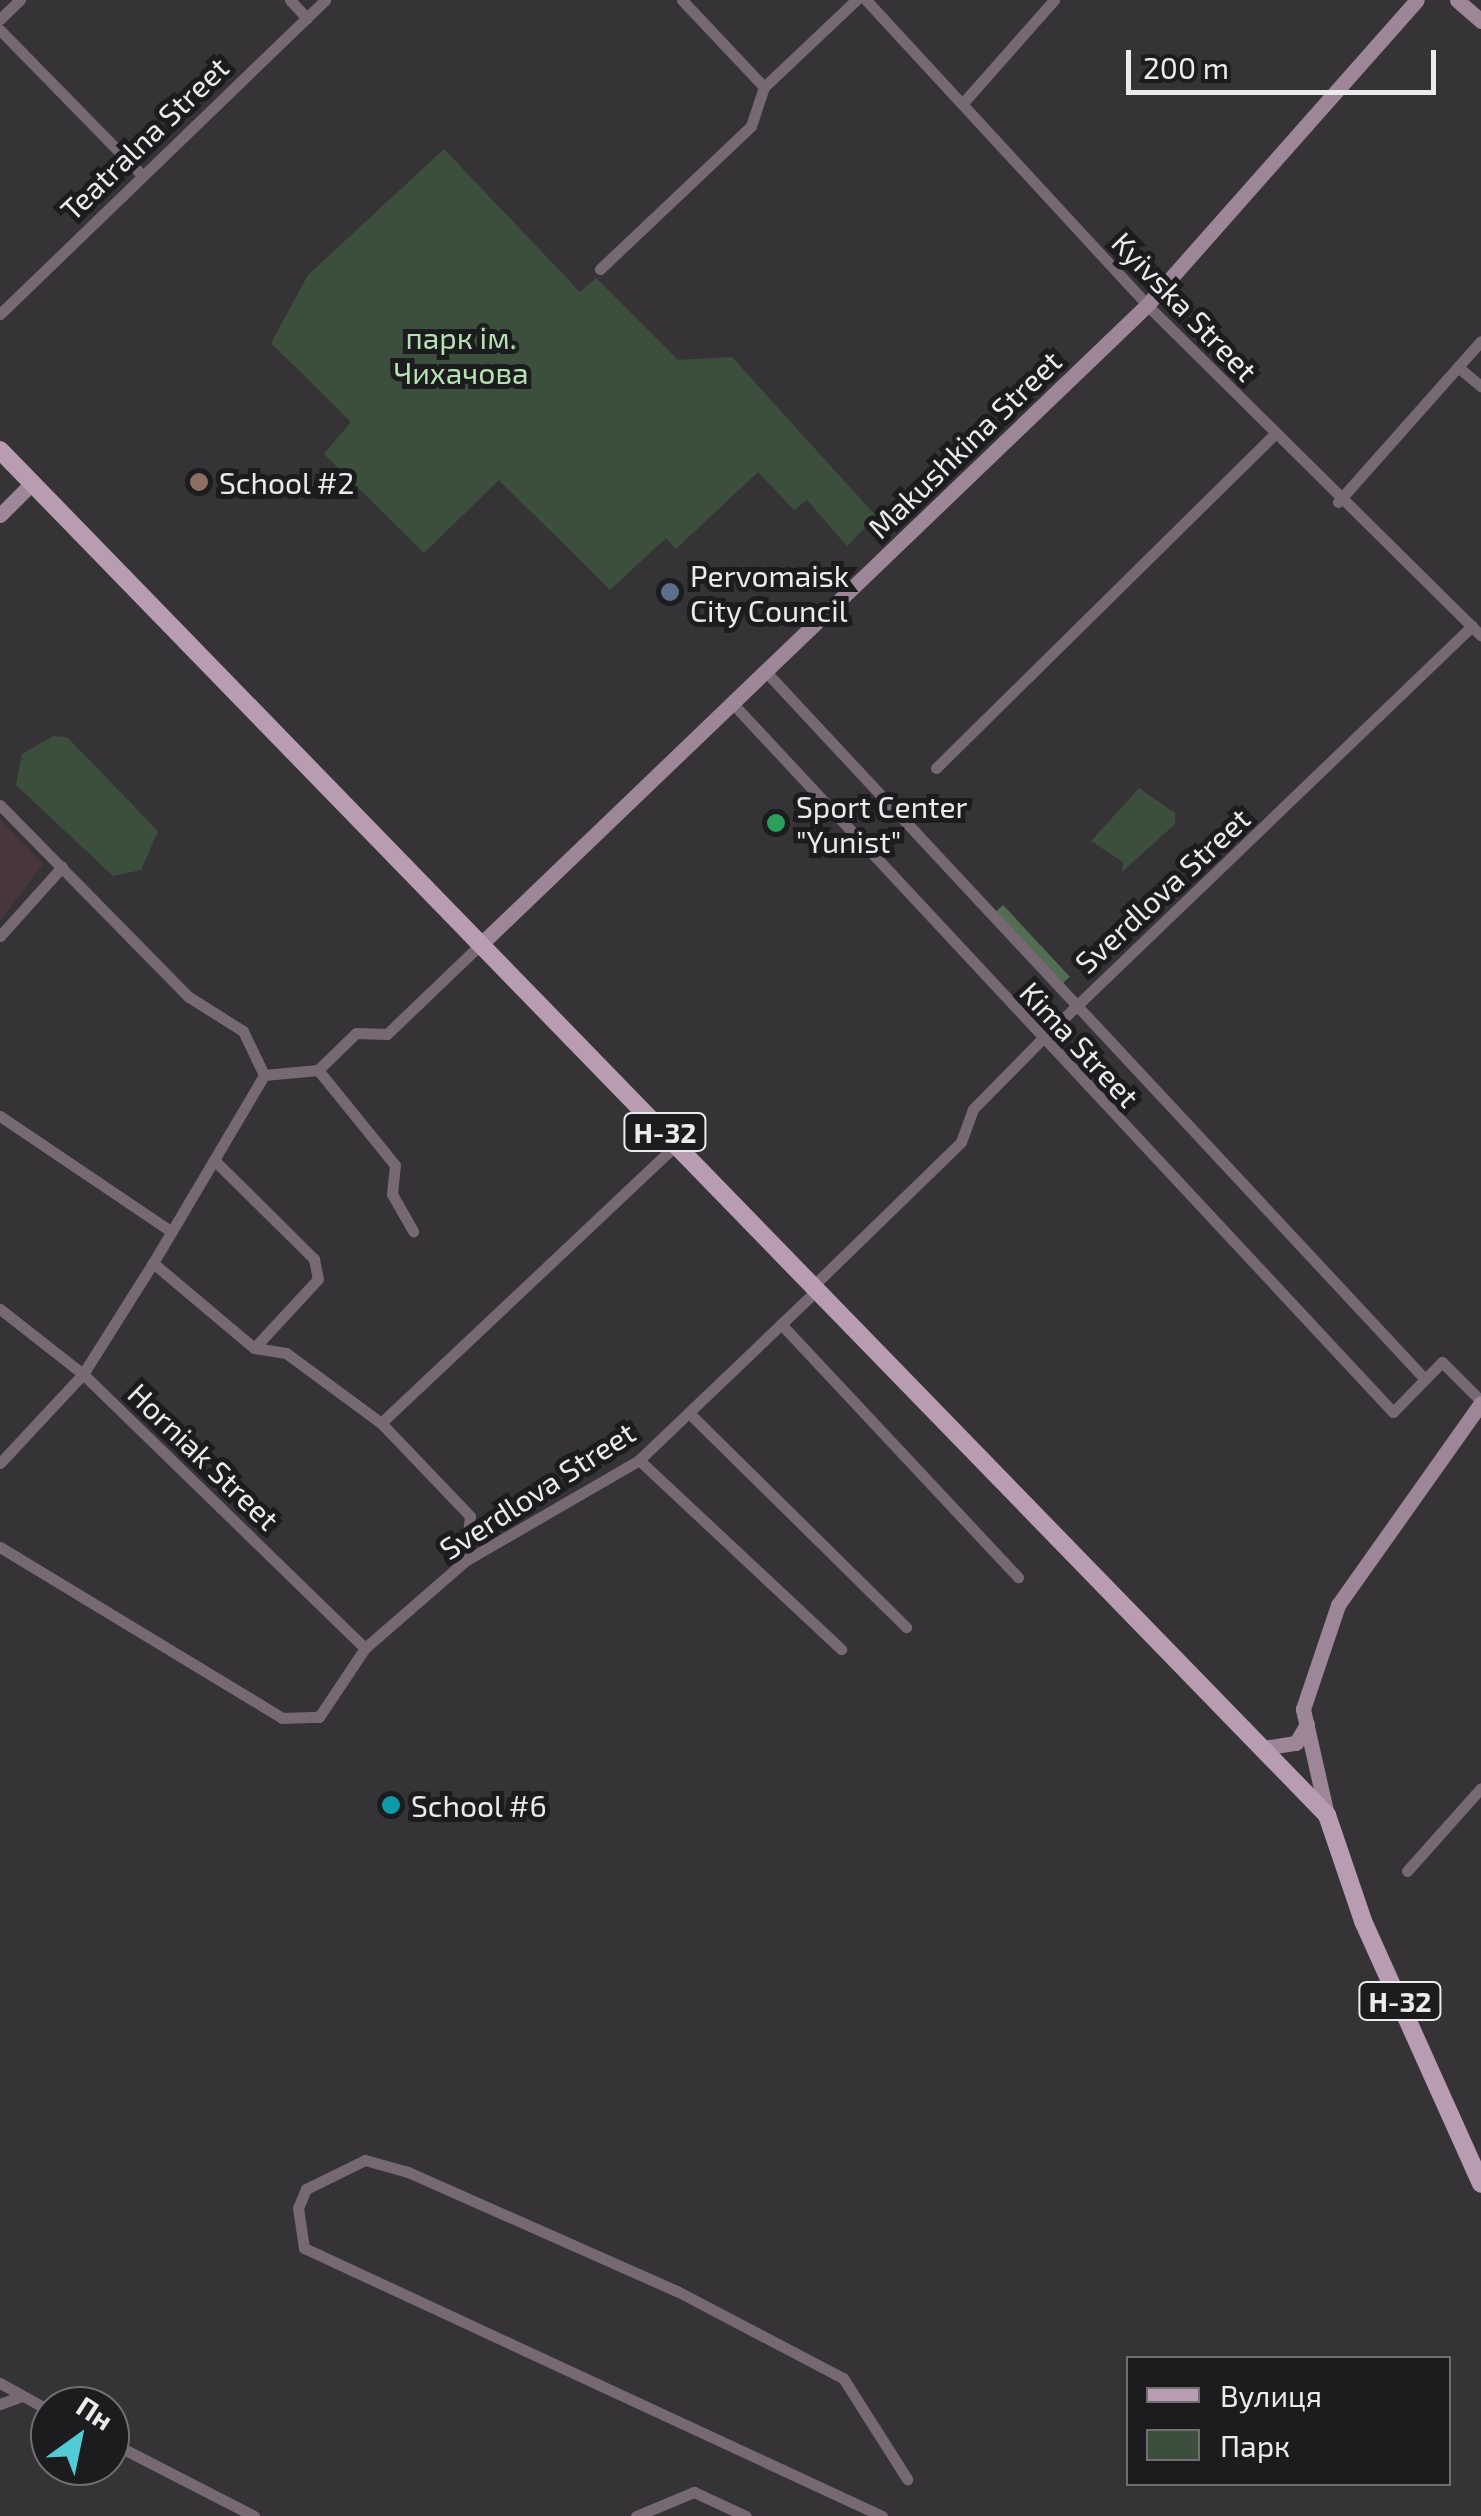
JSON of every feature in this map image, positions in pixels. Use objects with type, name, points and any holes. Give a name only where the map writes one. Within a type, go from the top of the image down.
[{"type":"main road","name":"Н-32","points":[[0,450],[1328,1815],[1363,1921],[1481,2184]]},
{"type":"street","points":[[0,18],[20,0]]},
{"type":"street","points":[[290,0],[306,18]]},
{"type":"street","name":"Teatralna Street","points":[[0,314],[325,0]]},
{"type":"street","points":[[682,0],[764,87]]},
{"type":"street","points":[[600,269],[750,126],[764,87],[856,0]]},
{"type":"street","name":"Kyivska Street","points":[[866,0],[1147,306],[1338,502],[1476,630]]},
{"type":"street","points":[[962,104],[1054,0]]},
{"type":"street","name":"Makushkina Street","points":[[481,944],[735,706],[1147,306],[1417,0]]},
{"type":"street","points":[[1457,0],[1481,21]]},
{"type":"street","points":[[0,30],[141,174]]},
{"type":"street","points":[[1338,502],[1481,341]]},
{"type":"street","points":[[1458,368],[1481,386]]},
{"type":"street","points":[[936,768],[1274,434]]},
{"type":"street","points":[[0,515],[32,483]]},
{"type":"street","name":"Sverdlova Street","points":[[0,1547],[282,1718],[319,1717],[366,1648],[465,1560],[639,1460],[781,1324],[961,1142],[973,1109],[1074,1006],[1476,630]]},
{"type":"street","name":"Kima Street","points":[[735,706],[1041,1040],[1392,1412],[1425,1379],[767,673]]},
{"type":"street","points":[[0,805],[189,997],[244,1031],[264,1074]]},
{"type":"street","points":[[0,936],[62,867]]},
{"type":"street","points":[[264,1074],[318,1070],[356,1033],[386,1034],[481,944]]},
{"type":"street","points":[[318,1070],[395,1165],[392,1194],[413,1231]]},
{"type":"street","points":[[0,1463],[82,1374],[153,1264],[264,1074]]},
{"type":"street","points":[[0,1116],[172,1232]]},
{"type":"street","points":[[381,1423],[678,1144]]},
{"type":"street","points":[[214,1160],[314,1259],[318,1279],[254,1348]]},
{"type":"street","points":[[153,1264],[254,1348],[286,1354],[381,1423],[470,1516],[465,1560]]},
{"type":"street","name":"Horniak Street","points":[[0,1308],[82,1374],[366,1648]]},
{"type":"street","points":[[781,1324],[1018,1577]]},
{"type":"street","points":[[1328,1815],[1303,1709],[1338,1605],[1481,1402],[1442,1362],[1425,1379]]},
{"type":"street","points":[[689,1413],[906,1627]]},
{"type":"street","points":[[639,1460],[840,1650]]},
{"type":"street","points":[[1263,1748],[1296,1742],[1307,1724]]},
{"type":"street","points":[[1407,1871],[1481,1788]]},
{"type":"street","points":[[882,2516],[304,2248],[298,2208],[306,2189],[366,2160],[394,2168],[677,2291],[843,2378],[907,2479]]},
{"type":"street","points":[[0,2383],[30,2400]]},
{"type":"street","points":[[0,2404],[22,2396]]},
{"type":"street","points":[[130,2452],[254,2516]]},
{"type":"street","points":[[636,2516],[694,2492],[746,2516]]},
{"type":"shaded area","points":[[0,819],[43,864],[0,921]]},
{"type":"green space","name":"парк ім. Чихачова","points":[[444,149],[580,292],[596,278],[678,360],[732,357],[876,516],[847,546],[807,500],[794,510],[758,472],[676,549],[666,538],[610,590],[499,480],[424,553],[324,454],[351,422],[271,343],[308,275]]},
{"type":"green space","points":[[53,736],[67,737],[158,831],[141,870],[113,876],[16,785],[22,754]]},
{"type":"green space","points":[[1139,788],[1175,813],[1175,824],[1122,872],[1123,862],[1091,841]]},
{"type":"green space","points":[[1003,905],[1070,977],[1063,983],[996,912]]},
{"type":"place","name":"School #2","points":[[199,482]]},
{"type":"place","name":"Pervomaisk City Council","points":[[670,592]]},
{"type":"place","name":"Sport Center \"Yunist\"","points":[[776,823]]},
{"type":"place","name":"School #6","points":[[391,1805]]}]
